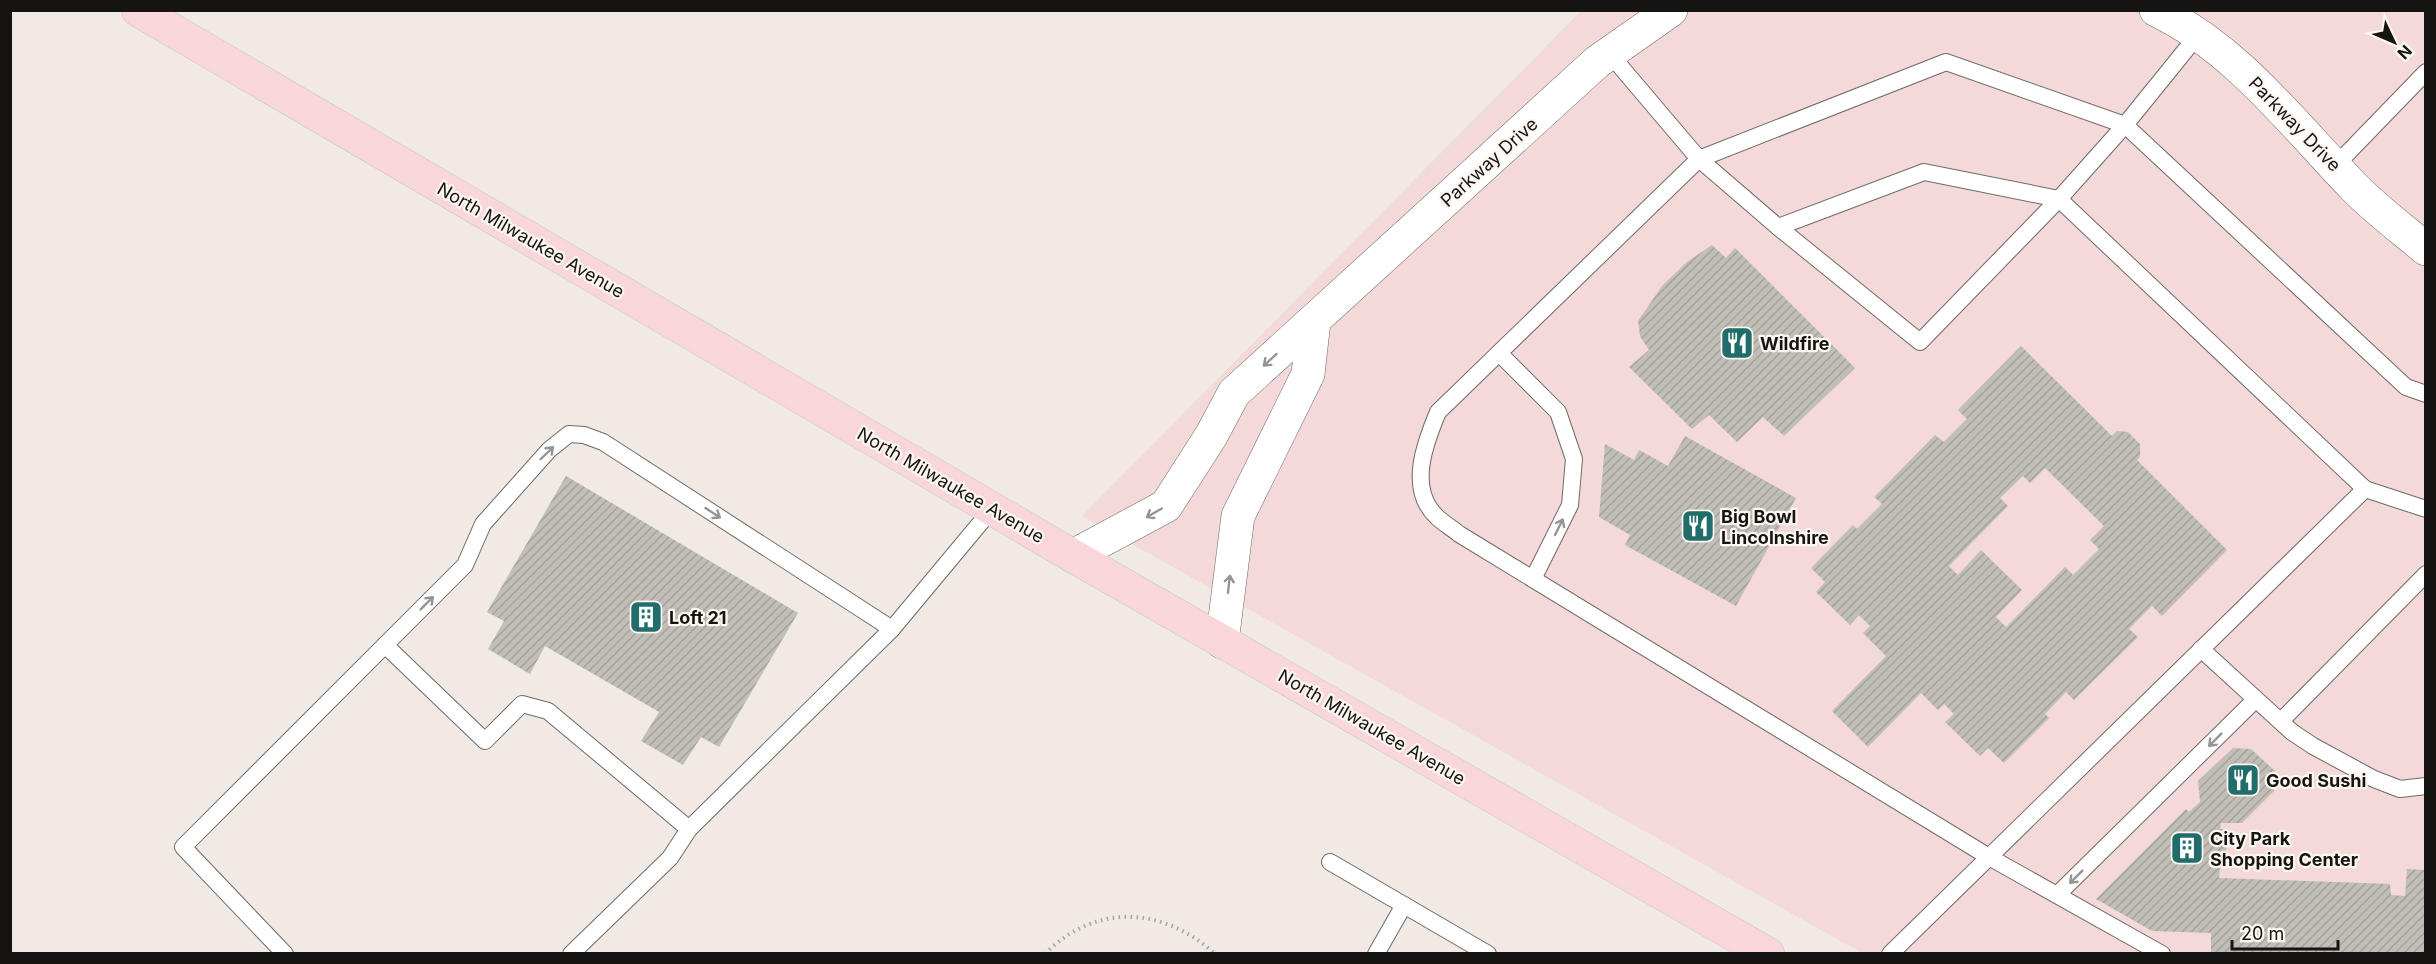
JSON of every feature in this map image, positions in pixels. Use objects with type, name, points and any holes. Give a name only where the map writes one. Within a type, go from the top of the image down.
[{"type":"main road","name":"North Milwaukee Avenue","points":[[138,10],[1072,556],[1768,954]]},
{"type":"street","name":"Parkway Drive","points":[[1072,556],[1166,506],[1211,436],[1234,393],[1609,53],[1671,10]]},
{"type":"street","name":"Parkway Drive","points":[[2156,10],[2175,20],[2255,80],[2355,188],[2426,249]]},
{"type":"street","points":[[1222,642],[1238,516],[1308,374],[1314,321]]},
{"type":"lane","points":[[1609,53],[1699,159],[1778,227],[1920,342],[2059,199],[2126,125],[2197,36]]},
{"type":"lane","points":[[2162,954],[1989,857],[1459,534],[1435,515],[1423,495],[1420,476],[1424,446],[1438,412],[1699,159],[1946,62],[2126,125],[2406,387],[2426,394]]},
{"type":"lane","points":[[2335,166],[2426,72]]},
{"type":"lane","points":[[1778,227],[1924,172],[2059,199],[2365,489],[2426,509]]},
{"type":"lane","points":[[1499,353],[1558,412],[1574,459],[1570,505],[1533,579]]},
{"type":"lane","points":[[285,954],[183,847],[465,565],[483,524],[549,450],[569,434],[584,435],[603,442],[892,629]]},
{"type":"lane","points":[[1890,954],[2365,489]]},
{"type":"lane","points":[[571,954],[670,858],[689,829],[892,629],[992,509]]},
{"type":"lane","points":[[2281,722],[2426,574]]},
{"type":"lane","points":[[385,645],[485,741],[522,704],[548,711],[689,829]]},
{"type":"lane","points":[[2201,649],[2281,722],[2313,746],[2374,779],[2400,789],[2426,786]]},
{"type":"lane","points":[[2057,895],[2256,699]]},
{"type":"lane","points":[[1330,862],[1488,954]]},
{"type":"lane","points":[[1376,954],[1404,904]]},
{"type":"path","points":[[1045,954],[1078,928],[1111,917],[1136,916],[1160,922],[1202,941],[1215,954]]},
{"type":"shaded area","points":[[1581,11],[2425,11],[2425,953],[1862,953],[1082,516]]},
{"type":"building","name":"Wildfire","points":[[1712,245],[1726,258],[1735,248],[1855,368],[1784,436],[1763,417],[1737,442],[1709,415],[1692,429],[1629,367],[1649,350],[1640,336],[1638,321],[1662,286],[1687,262]]},
{"type":"building","points":[[2021,346],[2112,436],[2117,431],[2128,432],[2140,444],[2140,457],[2137,460],[2227,550],[2162,616],[2152,606],[2129,629],[2138,637],[2074,700],[2066,692],[2045,714],[2049,718],[2004,763],[1988,748],[1980,756],[1945,722],[1954,714],[1944,704],[1938,710],[1921,693],[1868,747],[1832,711],[1886,656],[1863,633],[1870,626],[1859,615],[1850,625],[1816,592],[1825,582],[1811,568],[1853,525],[1857,529],[1882,504],[1874,497],[1935,435],[1944,442],[1967,419],[1958,410]],"holes":[[[2045,468],[2104,526],[2090,540],[2099,549],[2073,575],[2065,567],[2006,627],[1996,617],[2022,590],[1981,550],[1958,575],[1949,566],[2008,506],[2000,498],[2023,476],[2030,483]]]},
{"type":"building","name":"Big Bowl Lincolnshire","points":[[1685,436],[1796,498],[1736,606],[1625,545],[1630,535],[1599,517],[1605,444],[1634,460],[1639,450],[1668,466]]},
{"type":"building","name":"Loft 21","points":[[566,476],[798,613],[719,747],[701,737],[683,765],[641,741],[659,712],[545,646],[530,674],[488,649],[504,621],[487,612]]},
{"type":"building","name":"City Park Shopping Center","points":[[2233,748],[2251,749],[2275,771],[2274,791],[2242,823],[2221,823],[2220,829],[2227,830],[2226,866],[2220,867],[2219,878],[2390,884],[2391,895],[2405,896],[2407,869],[2426,870],[2426,954],[2211,954],[2211,933],[2152,931],[2096,899],[2186,809],[2189,812],[2200,802],[2198,781]]},
{"type":"place","name":"Wildfire","points":[[1737,343]]},
{"type":"place","name":"Big Bowl Lincolnshire","points":[[1698,526]]},
{"type":"place","name":"Loft 21","points":[[646,617]]},
{"type":"place","name":"Good Sushi","points":[[2243,780]]},
{"type":"place","name":"City Park Shopping Center","points":[[2187,848]]}]
